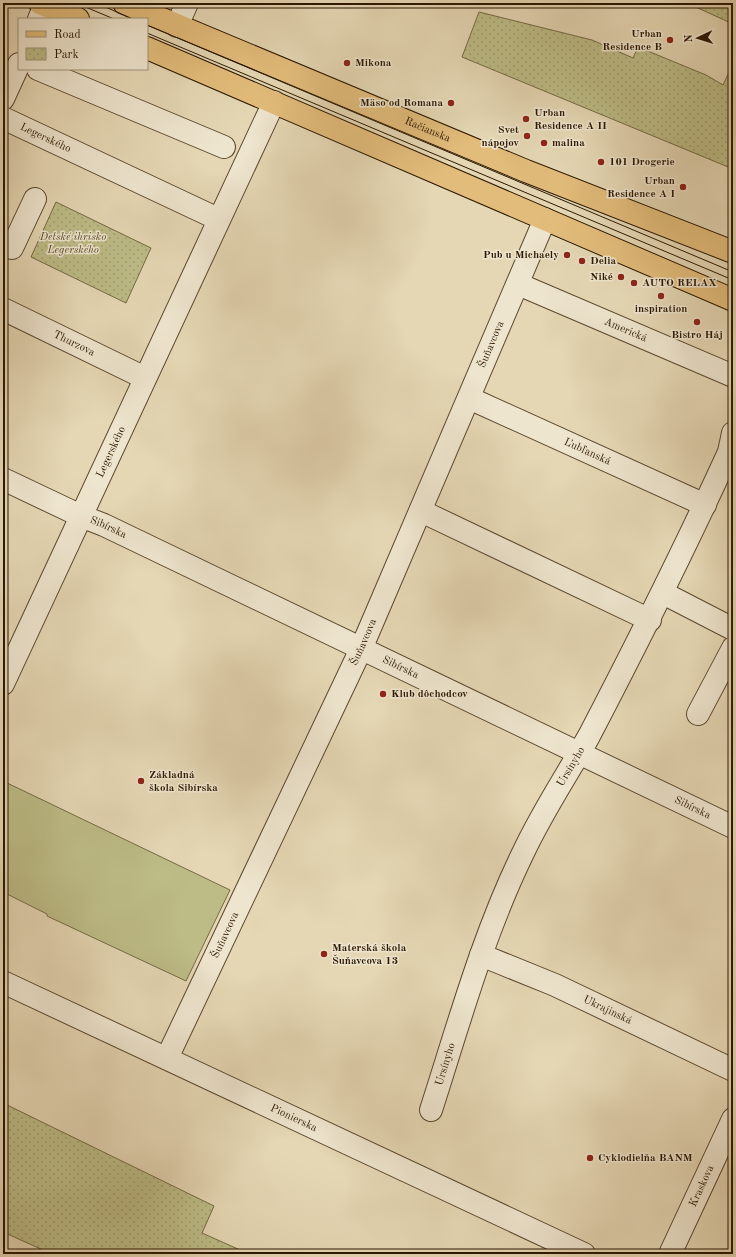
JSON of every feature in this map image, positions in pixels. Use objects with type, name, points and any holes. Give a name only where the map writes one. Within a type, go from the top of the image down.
[{"type":"main road","name":"Račianska","points":[[124,3],[526,171],[733,252]]},
{"type":"main road","points":[[41,9],[74,18]]},
{"type":"main road","points":[[148,48],[733,300]]},
{"type":"street","points":[[177,26],[187,3]]},
{"type":"street","points":[[3,99],[18,66]]},
{"type":"street","points":[[40,70],[224,147]]},
{"type":"street","name":"Legerského","points":[[3,684],[218,219],[274,102]]},
{"type":"street","name":"Legerského","points":[[3,118],[218,219]]},
{"type":"street","points":[[3,244],[12,248],[35,199]]},
{"type":"street","name":"Šuňavcova","points":[[167,1058],[361,649],[545,219]]},
{"type":"street","name":"Americká","points":[[518,284],[733,376]]},
{"type":"street","name":"Thurzova","points":[[3,309],[145,378]]},
{"type":"street","name":"Ľubľanská","points":[[469,398],[705,505]]},
{"type":"street","name":"Ursínyho","points":[[431,1110],[481,955],[498,908],[523,853],[565,775],[579,754],[650,620],[732,446]]},
{"type":"street","name":"Sibírska","points":[[3,479],[81,516],[104,525],[733,827]]},
{"type":"street","points":[[421,511],[650,620]]},
{"type":"street","points":[[663,593],[733,629]]},
{"type":"street","points":[[698,714],[733,648]]},
{"type":"street","name":"Ukrajinská","points":[[481,955],[555,986],[733,1070]]},
{"type":"street","name":"Pionierska","points":[[3,982],[584,1254]]},
{"type":"street","name":"Kraskova","points":[[670,1254],[733,1119]]},
{"type":"green space","points":[[687,3],[733,3],[733,24]]},
{"type":"green space","points":[[479,12],[592,40],[633,58],[638,47],[706,75],[723,85],[733,64],[733,169],[462,57]]},
{"type":"green space","name":"Detské ihrisko Legerského","points":[[56,202],[151,248],[126,303],[31,257]]},
{"type":"green space","points":[[3,781],[230,890],[186,981],[47,916],[47,914],[3,892]]},
{"type":"green space","points":[[3,1103],[214,1206],[202,1233],[249,1254],[52,1254],[3,1232]]},
{"type":"tram line","points":[[76,3],[112,18]]},
{"type":"tram line","points":[[96,3],[131,18]]},
{"type":"tram line","points":[[148,25],[733,272]]},
{"type":"tram line","points":[[148,33],[733,280]]},
{"type":"place","name":"Urban Residence B","points":[[670,40]]},
{"type":"place","name":"Mikona","points":[[347,63]]},
{"type":"place","name":"Mäso od Romana","points":[[451,103]]},
{"type":"place","name":"Urban Residence A II","points":[[526,119]]},
{"type":"place","name":"Svet nápojov","points":[[527,136]]},
{"type":"place","name":"malina","points":[[544,143]]},
{"type":"place","name":"101 Drogerie","points":[[601,162]]},
{"type":"place","name":"Urban Residence A I","points":[[683,187]]},
{"type":"place","name":"Pub u Michaely","points":[[567,255]]},
{"type":"place","name":"Delia","points":[[582,261]]},
{"type":"place","name":"Niké","points":[[621,277]]},
{"type":"place","name":"AUTO RELAX","points":[[634,283]]},
{"type":"place","name":"inspiration","points":[[661,296]]},
{"type":"place","name":"Bistro Háj","points":[[697,322]]},
{"type":"place","name":"Klub dôchodcov","points":[[383,694]]},
{"type":"place","name":"Základná škola Sibírska","points":[[141,781]]},
{"type":"place","name":"Materská škola Šuňavcova 13","points":[[324,954]]},
{"type":"place","name":"Cyklodielňa BANM","points":[[590,1158]]}]
